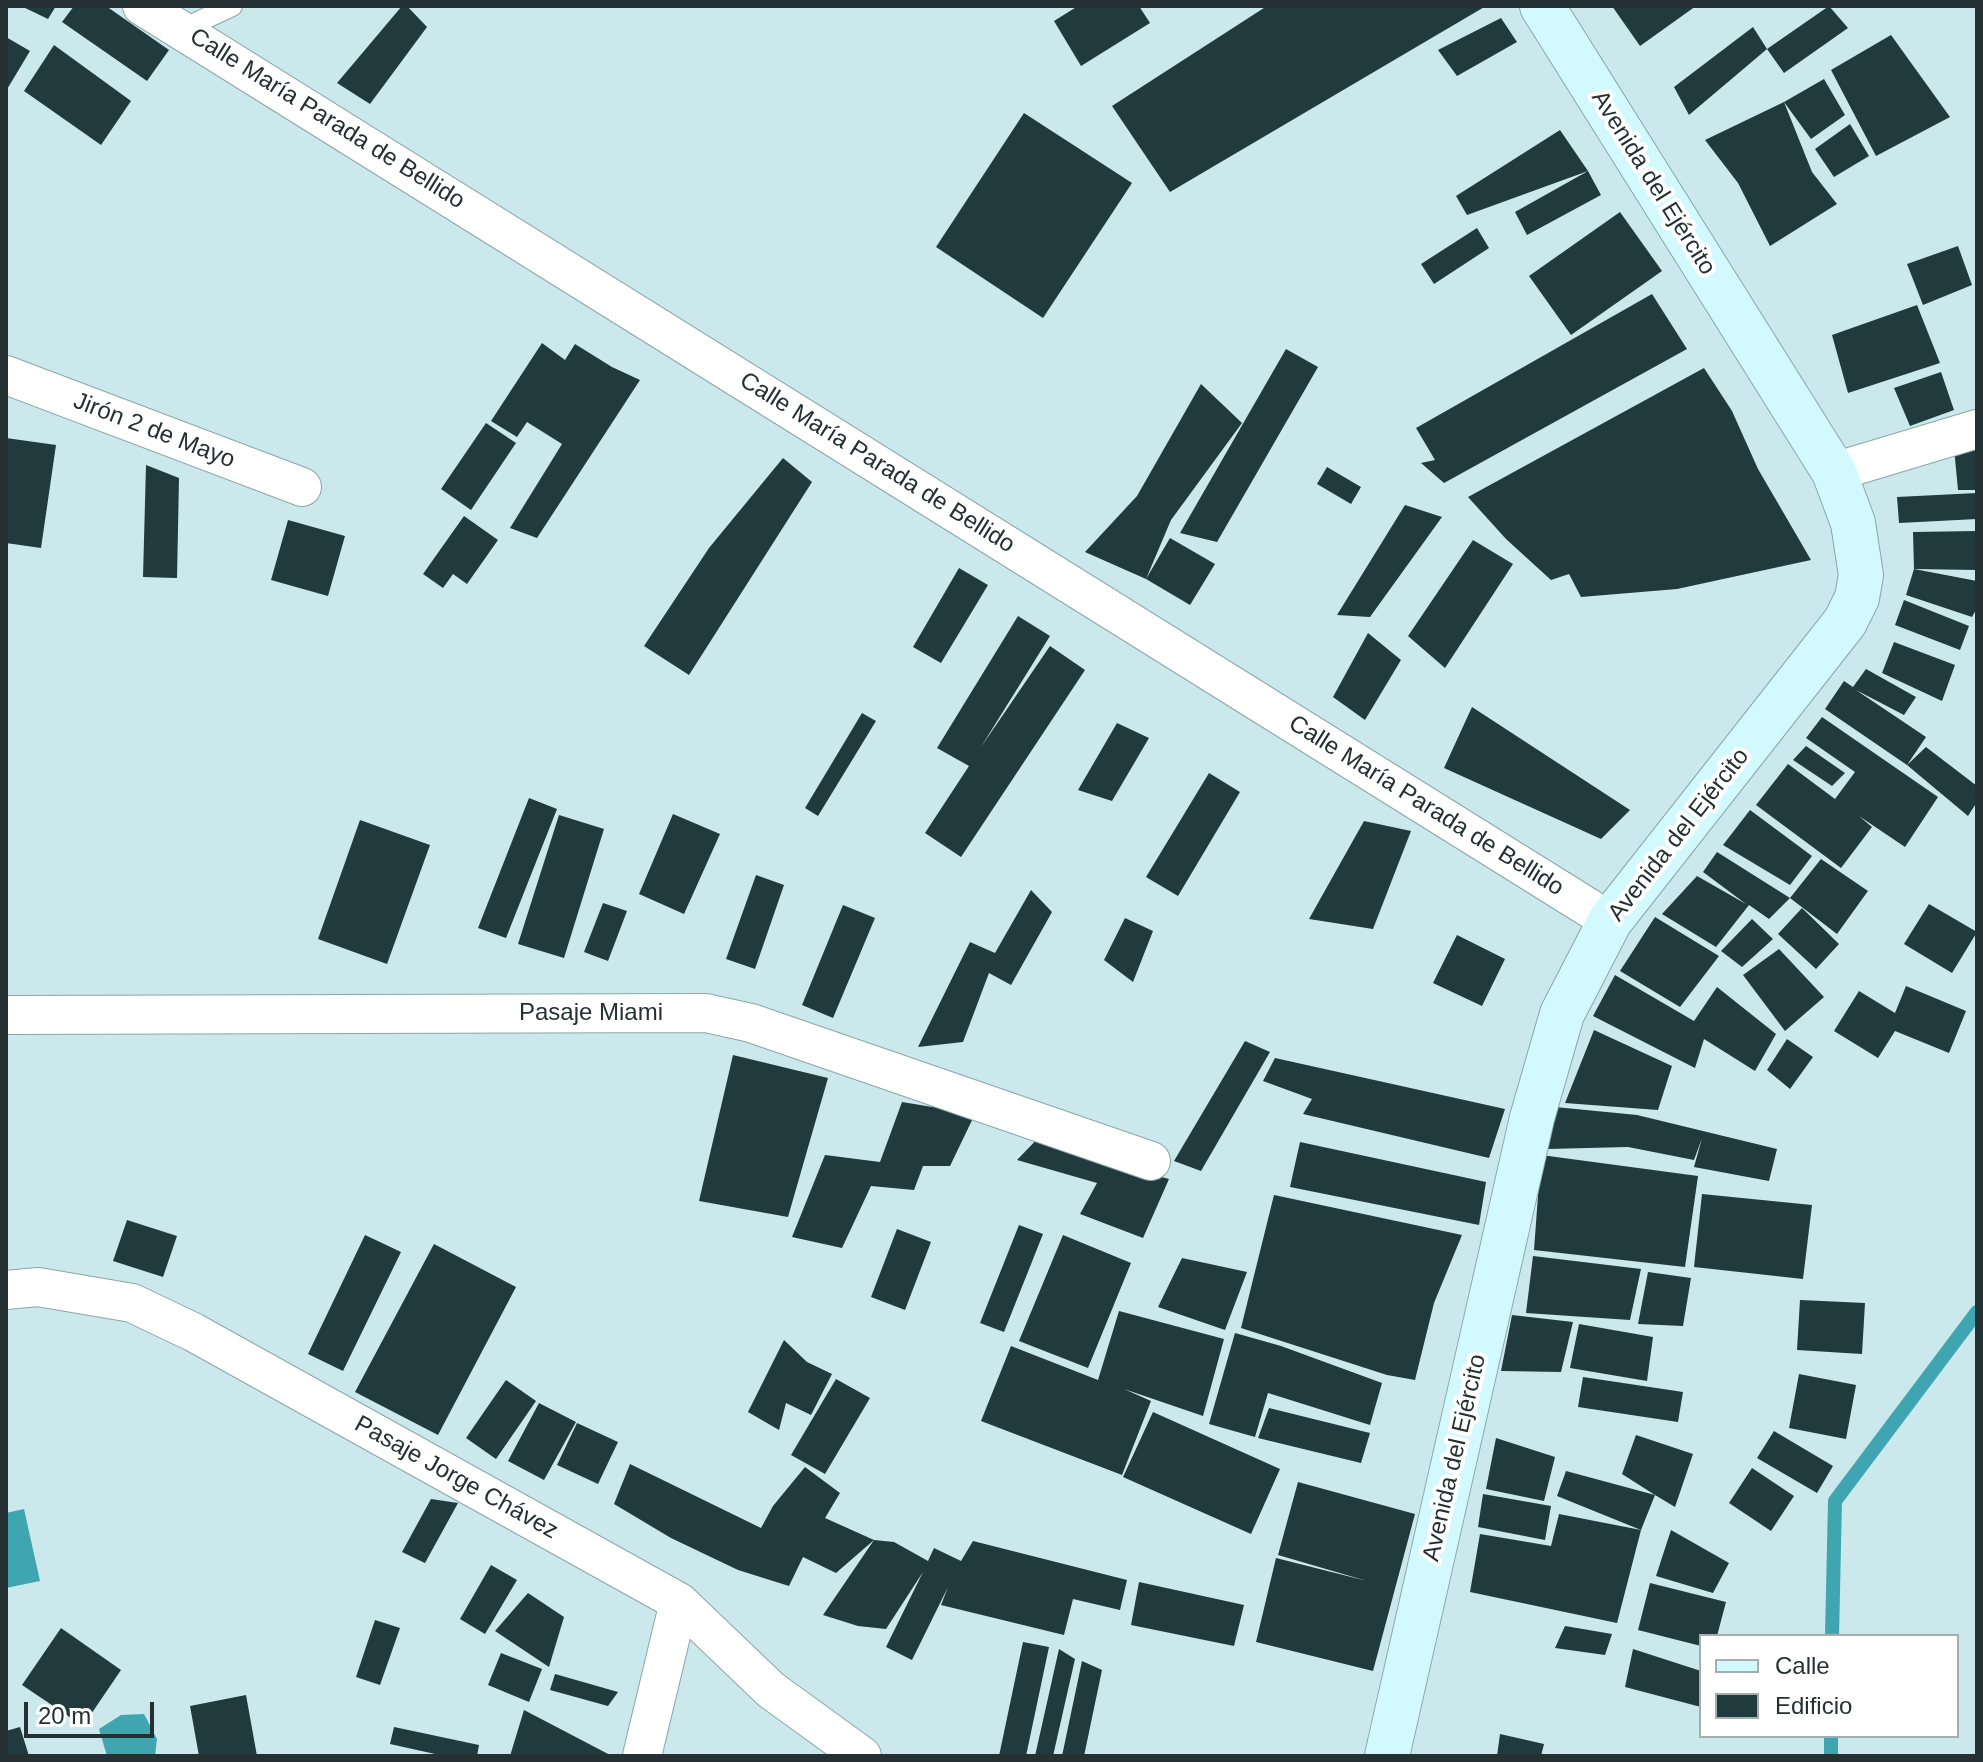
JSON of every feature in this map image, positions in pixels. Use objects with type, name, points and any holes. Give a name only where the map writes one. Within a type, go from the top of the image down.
[{"type":"main road","name":"Avenida del Ejército","points":[[1387,1756],[1532,1118],[1562,1014],[1610,921],[1845,622],[1857,598],[1861,575],[1853,523],[1834,472],[1542,6]]},
{"type":"street","name":"Calle María Parada de Bellido","points":[[142,6],[1610,921]]},
{"type":"street","name":"Jirón 2 de Mayo","points":[[6,375],[302,487]]},
{"type":"street","points":[[1834,472],[1977,429]]},
{"type":"street","name":"Pasaje Miami","points":[[6,1015],[706,1013],[751,1023],[1151,1161]]},
{"type":"street","name":"Pasaje Jorge Chávez","points":[[6,1290],[38,1287],[132,1303],[193,1332],[679,1602],[771,1690],[862,1756]]},
{"type":"street","points":[[642,1756],[679,1602]]},
{"type":"lane","points":[[183,29],[232,6]]},
{"type":"water","points":[[24,1509],[40,1581],[6,1588],[6,1513]]},
{"type":"water","points":[[144,1714],[157,1739],[155,1756],[107,1756],[99,1729],[121,1715]]},
{"type":"building","points":[[21,6],[56,6],[48,19]]},
{"type":"building","points":[[74,6],[106,6],[169,50],[147,81],[62,22]]},
{"type":"building","points":[[402,6],[407,6],[427,27],[370,104],[337,83]]},
{"type":"building","points":[[1078,6],[1139,6],[1150,23],[1081,66],[1054,21]]},
{"type":"building","points":[[1267,6],[1486,6],[1170,192],[1112,106]]},
{"type":"building","points":[[1612,6],[1696,6],[1640,46]]},
{"type":"building","points":[[1829,6],[1848,28],[1784,73],[1767,49]]},
{"type":"building","points":[[1501,18],[1517,42],[1457,76],[1438,50]]},
{"type":"building","points":[[1753,27],[1767,49],[1689,115],[1674,87]]},
{"type":"building","points":[[1891,35],[1950,117],[1876,156],[1831,70]]},
{"type":"building","points":[[6,37],[30,51],[6,91]]},
{"type":"building","points":[[54,45],[131,101],[101,145],[24,91]]},
{"type":"building","points":[[1824,79],[1845,115],[1811,139],[1784,102]]},
{"type":"building","points":[[1784,102],[1812,172],[1837,204],[1770,246],[1738,183],[1705,140]]},
{"type":"building","points":[[1024,113],[1132,183],[1043,318],[936,247]]},
{"type":"building","points":[[1850,124],[1869,156],[1834,177],[1815,149]]},
{"type":"building","points":[[1560,130],[1588,171],[1467,215],[1456,196]]},
{"type":"building","points":[[1588,171],[1601,195],[1527,235],[1515,212]]},
{"type":"building","points":[[1620,212],[1662,271],[1571,335],[1529,276]]},
{"type":"building","points":[[1477,228],[1489,248],[1434,284],[1421,264]]},
{"type":"building","points":[[1958,246],[1972,285],[1923,305],[1907,264]]},
{"type":"building","points":[[1652,294],[1687,349],[1444,483],[1421,463],[1435,460],[1416,428]]},
{"type":"building","points":[[1917,305],[1940,363],[1848,393],[1832,335]]},
{"type":"building","points":[[542,343],[565,360],[575,344],[640,380],[537,538],[510,528],[562,444],[527,422],[517,437],[491,421]]},
{"type":"building","points":[[1286,349],[1318,367],[1217,542],[1180,533]]},
{"type":"building","points":[[1704,368],[1732,411],[1758,469],[1811,560],[1677,589],[1581,597],[1569,574],[1551,580],[1506,539],[1468,497]]},
{"type":"building","points":[[1941,372],[1954,410],[1910,426],[1894,388]]},
{"type":"building","points":[[1201,384],[1242,423],[1171,520],[1146,579],[1085,552],[1137,496]]},
{"type":"building","points":[[486,423],[516,443],[471,510],[441,489]]},
{"type":"building","points":[[6,438],[56,445],[41,548],[6,543]]},
{"type":"building","points":[[1977,446],[1977,490],[1958,490],[1954,448]]},
{"type":"building","points":[[783,458],[812,482],[689,675],[644,646],[709,548]]},
{"type":"building","points":[[146,465],[179,478],[177,578],[143,577]]},
{"type":"building","points":[[1327,467],[1361,487],[1351,504],[1317,484]]},
{"type":"building","points":[[1977,493],[1977,519],[1899,523],[1897,497]]},
{"type":"building","points":[[1405,505],[1442,517],[1370,617],[1337,615]]},
{"type":"building","points":[[464,516],[498,540],[467,584],[453,574],[443,588],[423,574]]},
{"type":"building","points":[[288,520],[345,536],[328,596],[271,580]]},
{"type":"building","points":[[1977,531],[1977,570],[1914,569],[1913,532]]},
{"type":"building","points":[[1170,538],[1215,564],[1190,605],[1146,579]]},
{"type":"building","points":[[1473,540],[1513,564],[1445,668],[1408,636]]},
{"type":"building","points":[[959,568],[988,585],[941,663],[913,647]]},
{"type":"building","points":[[1914,569],[1977,581],[1977,608],[1972,617],[1906,595]]},
{"type":"building","points":[[1904,600],[1969,626],[1960,650],[1895,625]]},
{"type":"building","points":[[1018,616],[1050,636],[981,747],[1050,646],[1085,670],[961,857],[925,833],[969,766],[937,748]]},
{"type":"building","points":[[1368,633],[1401,660],[1365,720],[1333,697]]},
{"type":"building","points":[[1894,642],[1955,665],[1942,701],[1882,673]]},
{"type":"building","points":[[1866,669],[1916,697],[1904,715],[1856,690],[1926,737],[1907,765],[1825,709],[1844,681],[1853,687]]},
{"type":"building","points":[[1472,707],[1630,810],[1601,839],[1444,768]]},
{"type":"building","points":[[862,713],[876,721],[818,816],[805,808]]},
{"type":"building","points":[[1822,717],[1938,797],[1905,847],[1859,816],[1872,827],[1841,868],[1756,805],[1788,764],[1835,799],[1855,772],[1806,738]]},
{"type":"building","points":[[1117,723],[1149,738],[1112,801],[1078,790]]},
{"type":"building","points":[[1806,746],[1845,773],[1832,786],[1793,760]]},
{"type":"building","points":[[1926,747],[1977,786],[1977,802],[1968,816],[1907,765]]},
{"type":"building","points":[[1209,773],[1240,792],[1178,896],[1146,877]]},
{"type":"building","points":[[529,798],[557,809],[506,938],[478,928]]},
{"type":"building","points":[[1750,810],[1812,856],[1790,885],[1723,845]]},
{"type":"building","points":[[673,814],[720,834],[684,914],[639,894]]},
{"type":"building","points":[[559,815],[604,829],[564,958],[518,944]]},
{"type":"building","points":[[360,820],[430,845],[387,964],[318,939]]},
{"type":"building","points":[[1364,821],[1411,831],[1373,929],[1309,919]]},
{"type":"building","points":[[1717,852],[1790,898],[1769,919],[1749,905],[1716,947],[1662,914],[1697,876],[1746,904],[1703,872]]},
{"type":"building","points":[[1821,859],[1868,891],[1837,934],[1790,898]]},
{"type":"building","points":[[756,875],[784,885],[755,969],[726,959]]},
{"type":"building","points":[[1031,890],[1052,912],[1011,985],[989,973],[963,1042],[918,1047],[970,942],[995,953]]},
{"type":"building","points":[[603,903],[627,911],[608,961],[584,952]]},
{"type":"building","points":[[1929,904],[1977,932],[1952,973],[1904,944]]},
{"type":"building","points":[[843,905],[875,918],[833,1018],[802,1005]]},
{"type":"building","points":[[1802,908],[1839,944],[1816,969],[1778,934]]},
{"type":"building","points":[[1655,917],[1719,956],[1680,1007],[1620,971]]},
{"type":"building","points":[[1125,918],[1153,931],[1133,982],[1104,960]]},
{"type":"building","points":[[1752,919],[1773,939],[1742,967],[1721,951]]},
{"type":"building","points":[[1457,935],[1505,959],[1482,1006],[1433,983]]},
{"type":"building","points":[[1779,949],[1824,997],[1785,1031],[1743,975]]},
{"type":"building","points":[[1615,975],[1694,1021],[1717,987],[1776,1034],[1755,1071],[1704,1039],[1695,1068],[1593,1016]]},
{"type":"building","points":[[1906,986],[1966,1011],[1949,1053],[1895,1031],[1878,1058],[1834,1031],[1859,991],[1895,1013]]},
{"type":"building","points":[[1594,1030],[1672,1066],[1658,1110],[1565,1103]]},
{"type":"building","points":[[1787,1039],[1813,1057],[1790,1089],[1767,1070]]},
{"type":"building","points":[[1245,1041],[1270,1052],[1201,1171],[1174,1161]]},
{"type":"building","points":[[733,1055],[828,1078],[788,1217],[699,1201]]},
{"type":"building","points":[[1275,1058],[1505,1109],[1489,1158],[1303,1114],[1312,1099],[1263,1081]]},
{"type":"building","points":[[902,1102],[975,1114],[950,1166],[923,1166],[914,1190],[871,1186],[842,1248],[792,1237],[825,1155],[880,1162]]},
{"type":"building","points":[[1555,1107],[1637,1115],[1777,1149],[1769,1181],[1694,1167],[1702,1138],[1694,1160],[1628,1147],[1547,1149]]},
{"type":"building","points":[[1043,1133],[1107,1163],[1169,1179],[1143,1238],[1080,1214],[1097,1183],[1017,1160]]},
{"type":"building","points":[[1300,1142],[1486,1182],[1479,1225],[1290,1187]]},
{"type":"building","points":[[1541,1155],[1698,1176],[1685,1267],[1534,1250]]},
{"type":"building","points":[[1702,1194],[1812,1205],[1803,1279],[1694,1267]]},
{"type":"building","points":[[1274,1195],[1462,1235],[1434,1303],[1415,1380],[1387,1375],[1241,1328]]},
{"type":"building","points":[[127,1220],[177,1236],[163,1277],[113,1261]]},
{"type":"building","points":[[1019,1225],[1043,1234],[1004,1332],[980,1323]]},
{"type":"building","points":[[897,1229],[931,1242],[905,1310],[871,1297]]},
{"type":"building","points":[[365,1235],[401,1252],[343,1371],[308,1354]]},
{"type":"building","points":[[1063,1235],[1131,1263],[1088,1368],[1019,1341]]},
{"type":"building","points":[[434,1244],[516,1287],[438,1435],[355,1392]]},
{"type":"building","points":[[1533,1256],[1641,1269],[1630,1320],[1526,1313]]},
{"type":"building","points":[[1182,1258],[1247,1272],[1225,1330],[1158,1307]]},
{"type":"building","points":[[1648,1272],[1691,1278],[1683,1326],[1638,1324]]},
{"type":"building","points":[[1800,1300],[1865,1303],[1862,1354],[1797,1350]]},
{"type":"building","points":[[1119,1311],[1224,1339],[1203,1416],[1124,1389],[1151,1401],[1122,1475],[981,1421],[1011,1346],[1098,1380]]},
{"type":"building","points":[[1512,1315],[1573,1322],[1561,1372],[1501,1371]]},
{"type":"building","points":[[1579,1324],[1653,1337],[1647,1381],[1570,1368]]},
{"type":"building","points":[[1235,1333],[1281,1346],[1382,1383],[1370,1425],[1268,1393],[1255,1437],[1209,1424]]},
{"type":"building","points":[[784,1340],[807,1362],[832,1374],[811,1415],[786,1403],[779,1430],[748,1412]]},
{"type":"building","points":[[1799,1374],[1856,1385],[1846,1439],[1789,1428]]},
{"type":"building","points":[[1583,1377],[1683,1392],[1678,1422],[1578,1407]]},
{"type":"building","points":[[836,1379],[870,1398],[825,1474],[791,1455]]},
{"type":"building","points":[[506,1380],[536,1401],[496,1459],[466,1438]]},
{"type":"building","points":[[539,1403],[576,1422],[544,1480],[508,1461]]},
{"type":"building","points":[[1269,1408],[1370,1433],[1361,1463],[1258,1438]]},
{"type":"building","points":[[1153,1412],[1280,1469],[1251,1534],[1123,1477]]},
{"type":"building","points":[[577,1423],[618,1442],[598,1484],[557,1465]]},
{"type":"building","points":[[1774,1431],[1833,1466],[1817,1493],[1757,1458]]},
{"type":"building","points":[[1636,1435],[1693,1454],[1675,1507],[1622,1474]]},
{"type":"building","points":[[1496,1438],[1555,1457],[1544,1501],[1486,1489]]},
{"type":"building","points":[[630,1464],[761,1528],[773,1506],[805,1467],[840,1493],[825,1518],[874,1540],[836,1573],[803,1557],[789,1586],[738,1570],[671,1538],[614,1504]]},
{"type":"building","points":[[1752,1468],[1794,1496],[1771,1531],[1729,1503]]},
{"type":"building","points":[[1566,1471],[1655,1495],[1641,1530],[1557,1496]]},
{"type":"building","points":[[1298,1482],[1415,1514],[1373,1671],[1256,1642],[1276,1558],[1367,1581],[1278,1555]]},
{"type":"building","points":[[1483,1494],[1551,1506],[1545,1540],[1478,1527]]},
{"type":"building","points":[[431,1499],[458,1503],[425,1563],[402,1552]]},
{"type":"building","points":[[1559,1514],[1641,1530],[1617,1623],[1470,1592],[1480,1534],[1551,1546]]},
{"type":"building","points":[[1671,1530],[1729,1563],[1713,1593],[1656,1576]]},
{"type":"building","points":[[874,1540],[894,1542],[928,1561],[934,1548],[961,1561],[973,1541],[1127,1580],[1120,1610],[1073,1599],[1064,1635],[941,1605],[948,1587],[912,1660],[886,1647],[923,1572],[886,1629],[858,1626],[823,1615]]},
{"type":"building","points":[[491,1565],[517,1580],[485,1634],[460,1619]]},
{"type":"building","points":[[1139,1582],[1244,1605],[1234,1646],[1131,1625]]},
{"type":"building","points":[[1650,1583],[1726,1602],[1718,1634],[1699,1634],[1699,1645],[1638,1630]]},
{"type":"building","points":[[528,1593],[564,1617],[549,1667],[495,1631]]},
{"type":"building","points":[[375,1620],[400,1628],[380,1685],[356,1677]]},
{"type":"building","points":[[1565,1626],[1612,1634],[1605,1655],[1555,1648]]},
{"type":"building","points":[[61,1628],[121,1670],[83,1726],[22,1685]]},
{"type":"building","points":[[1023,1642],[1049,1647],[1026,1756],[999,1756]]},
{"type":"building","points":[[1059,1649],[1075,1659],[1053,1756],[1035,1756]]},
{"type":"building","points":[[1633,1649],[1699,1670],[1699,1706],[1625,1687]]},
{"type":"building","points":[[501,1653],[542,1669],[529,1702],[488,1685]]},
{"type":"building","points":[[1082,1661],[1102,1670],[1084,1756],[1062,1756]]},
{"type":"building","points":[[555,1674],[618,1692],[608,1706],[550,1690]]},
{"type":"building","points":[[246,1695],[257,1756],[199,1756],[190,1706]]},
{"type":"building","points":[[524,1710],[612,1756],[510,1756]]},
{"type":"building","points":[[20,1727],[29,1756],[6,1756],[6,1731]]},
{"type":"building","points":[[394,1727],[479,1745],[477,1756],[444,1756],[390,1744]]},
{"type":"building","points":[[1500,1734],[1544,1744],[1541,1756],[1497,1756]]},
{"type":"waterway","points":[[1832,1634],[1835,1501],[1977,1312]]},
{"type":"waterway","points":[[1831,1738],[1831,1756]]}]
